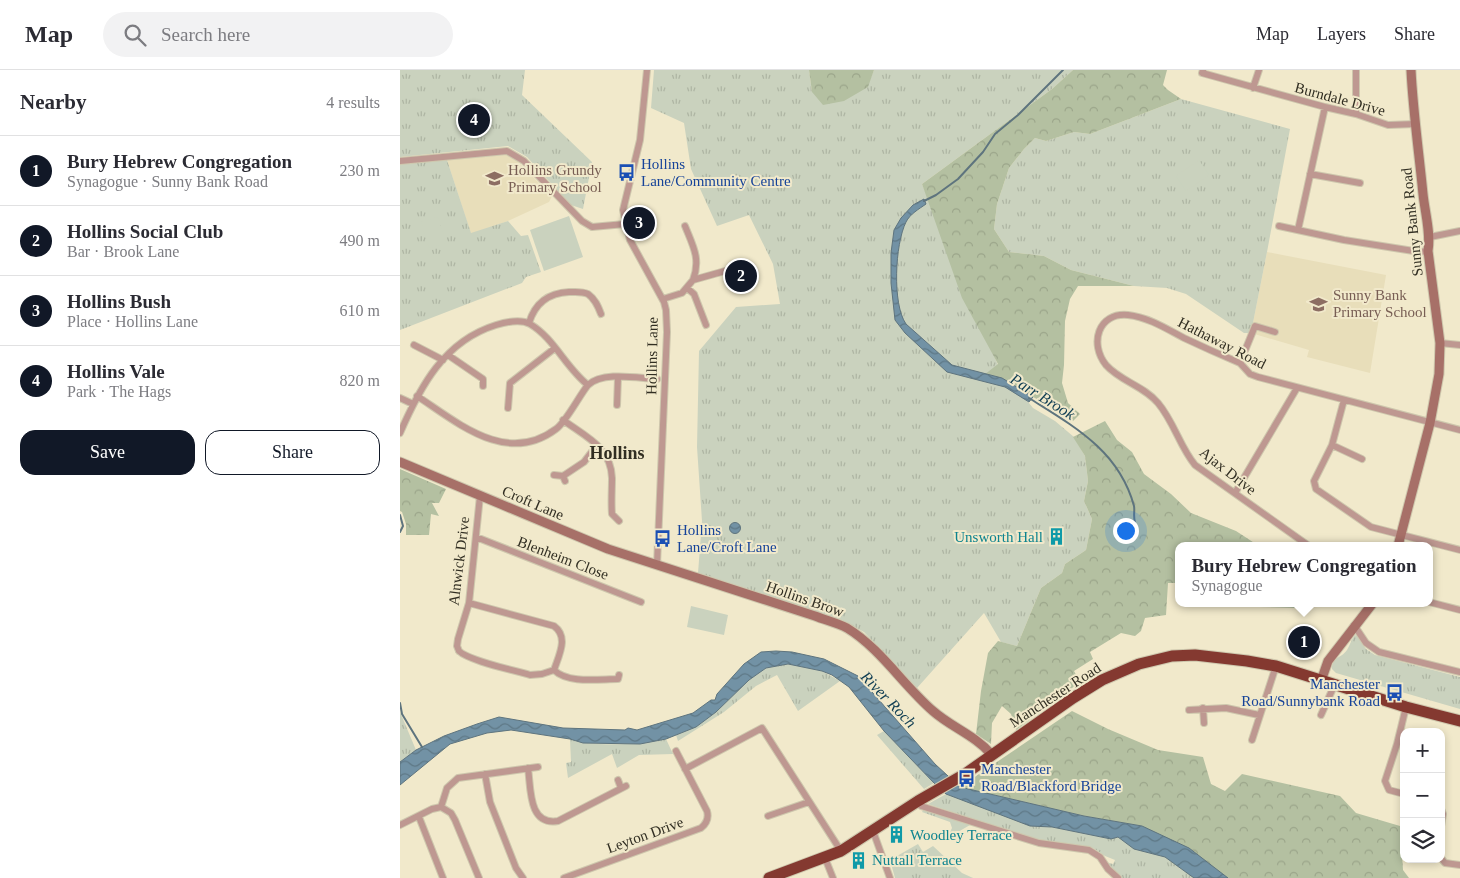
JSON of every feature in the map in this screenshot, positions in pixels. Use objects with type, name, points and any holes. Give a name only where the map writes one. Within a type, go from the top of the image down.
[{"type":"highway","name":"Manchester Road","points":[[922,799],[965,774],[991,754],[1102,680],[1139,664],[1172,656],[1195,655],[1276,666],[1334,686],[1460,721]]},
{"type":"highway","points":[[775,877],[841,852],[922,799]]},
{"type":"street","name":"Hollins Lane","points":[[647,70],[640,140],[623,210],[625,224],[634,249],[662,299],[666,310],[667,326],[657,565]]},
{"type":"street","points":[[1253,88],[1258,70]]},
{"type":"street","points":[[1356,70],[1356,114]]},
{"type":"street","name":"Sunny Bank Road","points":[[1399,542],[1430,423],[1439,374],[1440,342],[1428,251],[1430,237],[1427,228],[1411,70]]},
{"type":"street","name":"Burndale Drive","points":[[1202,71],[1253,88],[1356,114],[1388,125],[1416,124]]},
{"type":"street","points":[[1298,230],[1325,107]]},
{"type":"street","points":[[400,161],[507,151],[524,161],[582,221],[592,227],[625,224]]},
{"type":"street","points":[[1310,174],[1360,183]]},
{"type":"street","points":[[662,299],[682,293],[694,280],[698,259],[685,226]]},
{"type":"street","points":[[1279,226],[1353,241],[1420,252],[1428,251]]},
{"type":"street","points":[[1430,237],[1460,231]]},
{"type":"street","points":[[694,280],[732,269]]},
{"type":"street","points":[[687,288],[694,294],[706,325]]},
{"type":"street","points":[[529,324],[538,304],[547,297],[557,293],[576,292],[588,294],[594,300],[601,314]]},
{"type":"street","name":"Hathaway Road","points":[[1098,332],[1103,323],[1110,317],[1119,315],[1145,318],[1240,363],[1250,374],[1258,377],[1460,430]]},
{"type":"street","points":[[400,433],[417,396],[429,376],[446,358],[472,336],[491,327],[511,322],[529,324],[546,337],[575,374],[588,385]]},
{"type":"street","points":[[1240,363],[1255,326],[1275,332]]},
{"type":"street","name":"Ajax Drive","points":[[1098,332],[1099,350],[1106,365],[1147,392],[1166,413],[1187,455],[1195,465],[1303,542]]},
{"type":"street","points":[[1440,342],[1460,345]]},
{"type":"street","points":[[414,345],[446,358],[483,379],[483,386]]},
{"type":"street","points":[[508,408],[506,383],[555,348]]},
{"type":"street","points":[[417,396],[464,428],[507,444],[519,444],[539,438],[557,428],[588,385],[596,379],[606,377],[657,379]]},
{"type":"street","points":[[617,404],[618,377]]},
{"type":"street","points":[[1235,493],[1296,388]]},
{"type":"street","points":[[400,398],[413,404]]},
{"type":"street","points":[[1344,400],[1332,445],[1314,481],[1316,488],[1371,527],[1429,542]]},
{"type":"street","points":[[563,420],[597,445],[609,460],[612,477],[612,514],[619,521]]},
{"type":"street","points":[[554,475],[564,479],[584,462],[597,445]]},
{"type":"street","points":[[1332,445],[1362,459]]},
{"type":"street","name":"Croft Lane","points":[[400,462],[608,549],[657,565]]},
{"type":"street","name":"Alnwick Drive","points":[[480,496],[469,603],[456,652],[476,660],[530,675],[554,670]]},
{"type":"street","name":"Blenheim Close","points":[[476,537],[641,602]]},
{"type":"street","points":[[1433,543],[1460,550]]},
{"type":"street","name":"Hollins Brow","points":[[657,565],[815,616],[846,628],[866,642],[931,710],[949,724],[984,745],[991,754]]},
{"type":"street","points":[[469,603],[557,628],[562,637],[562,643],[554,670],[559,674],[570,679],[618,679],[619,675]]},
{"type":"street","points":[[1433,603],[1460,610]]},
{"type":"street","points":[[1322,681],[1328,660],[1370,607]]},
{"type":"street","points":[[1354,626],[1366,643],[1379,652],[1460,672]]},
{"type":"street","points":[[1252,740],[1276,666]]},
{"type":"street","points":[[1322,715],[1334,686]]},
{"type":"street","points":[[1400,793],[1389,790],[1385,781],[1406,707]]},
{"type":"street","points":[[1203,708],[1204,723]]},
{"type":"street","points":[[1189,710],[1226,708],[1259,714]]},
{"type":"street","points":[[685,769],[762,728],[841,852]]},
{"type":"street","name":"Leyton Drive","points":[[564,878],[703,826],[708,818],[707,811],[676,751]]},
{"type":"street","points":[[441,806],[447,788],[454,780],[461,777],[538,767]]},
{"type":"street","points":[[528,768],[534,810],[540,818],[547,821],[558,821],[624,787],[618,780]]},
{"type":"street","points":[[485,774],[490,802],[516,868],[523,878]]},
{"type":"street","points":[[922,799],[921,806],[1039,843],[1071,849],[1089,850],[1100,856],[1108,869],[1118,878]]},
{"type":"street","points":[[768,816],[809,802]]},
{"type":"street","points":[[400,825],[441,806]]},
{"type":"street","points":[[441,806],[451,813],[455,820],[479,878]]},
{"type":"street","points":[[419,817],[443,878]]},
{"type":"street","points":[[873,832],[890,878]]},
{"type":"street","points":[[825,858],[832,878]]},
{"type":"street","points":[[1445,863],[1460,865]]},
{"type":"shaded area","name":"Hollins Grundy Primary School","points":[[506,155],[517,161],[552,196],[549,202],[508,221],[471,234],[447,160]]},
{"type":"shaded area","name":"Sunny Bank Primary School","points":[[1267,252],[1386,275],[1370,373],[1307,357],[1309,350],[1251,333]]},
{"type":"green space","points":[[400,70],[525,70],[522,95],[592,162],[583,209],[571,205],[527,157],[508,146],[400,157]]},
{"type":"green space","points":[[654,70],[809,70],[812,92],[867,87],[874,70],[1073,70],[1052,89],[922,184],[998,365],[1033,408],[1055,421],[1074,437],[1085,456],[1088,481],[1084,501],[1092,519],[1086,550],[1065,564],[1062,573],[1041,588],[1017,646],[1001,642],[984,613],[917,688],[864,632],[841,620],[698,573],[702,521],[697,447],[699,351],[736,307],[780,304],[773,264],[749,215],[717,226],[691,169],[684,123],[651,108]]},
{"type":"green space","points":[[809,70],[874,70],[868,87],[844,101],[823,105],[812,92]]},
{"type":"green space","points":[[1073,70],[1167,70],[1163,85],[1181,99],[1090,134],[1074,132],[1046,141],[1035,138],[1009,168],[997,204],[994,229],[1009,252],[1044,256],[1071,270],[1134,286],[1078,286],[1070,299],[1065,321],[1062,383],[1068,403],[1080,414],[1073,421],[1007,381],[984,375],[998,364],[962,298],[922,184],[1052,89]]},
{"type":"green space","points":[[1181,99],[1290,129],[1251,333],[1244,333],[1186,294],[1167,288],[1134,286],[1071,270],[1044,256],[1009,252],[994,229],[997,204],[1009,168],[1035,138],[1046,141],[1074,132],[1090,134]]},
{"type":"green space","points":[[447,160],[471,233],[508,221],[521,236],[528,235],[541,272],[526,277],[522,283],[400,330],[400,164]]},
{"type":"green space","points":[[1199,160],[1209,175],[1186,191],[1176,176]]},
{"type":"green space","points":[[569,216],[583,257],[544,271],[530,230]]},
{"type":"green space","points":[[438,217],[446,243],[429,248],[421,222]]},
{"type":"green space","points":[[1105,421],[1117,440],[1132,452],[1144,474],[1171,494],[1191,513],[1236,531],[1253,542],[1175,542],[1175,583],[1168,583],[1166,615],[1145,618],[1141,631],[1135,636],[1121,633],[1090,652],[1093,659],[1074,671],[1080,682],[1016,730],[1011,714],[1002,706],[992,723],[991,744],[976,734],[988,653],[998,641],[1017,646],[1041,588],[1062,573],[1065,564],[1086,550],[1092,519],[1084,501],[1088,481],[1085,456],[1073,437]]},
{"type":"green space","points":[[400,469],[446,489],[439,503],[432,503],[439,516],[431,514],[429,535],[406,535],[406,524],[400,511]]},
{"type":"green space","points":[[691,606],[728,615],[724,635],[687,627]]},
{"type":"green space","points":[[1259,607],[1299,607],[1299,608]]},
{"type":"green space","points":[[1355,635],[1366,649],[1375,655],[1460,677],[1460,709],[1336,673],[1332,669],[1332,665],[1335,660],[1345,653]]},
{"type":"green space","points":[[788,664],[822,671],[840,681],[798,711],[777,675],[756,686],[724,712],[678,741],[676,735],[696,727],[716,712],[749,680],[766,668]]},
{"type":"green space","points":[[1072,711],[1108,729],[1158,750],[1203,757],[1211,784],[1225,791],[1242,774],[1340,796],[1356,813],[1400,826],[1400,863],[1403,863],[1403,870],[1409,878],[1224,878],[1142,826],[1084,816],[960,787]]},
{"type":"green space","points":[[400,712],[416,750],[400,762]]},
{"type":"green space","points":[[884,731],[934,783],[924,789],[877,735]]},
{"type":"green space","points":[[570,739],[593,744],[631,744],[666,739],[673,754],[639,755],[617,768],[612,754],[568,778],[566,763],[571,762]]},
{"type":"green space","points":[[946,794],[1030,826],[1051,827],[1111,839],[1118,837],[1134,849],[1165,857],[1194,878],[1121,878],[1105,862],[1113,864],[1115,860],[1093,848],[1040,841],[928,804]]},
{"type":"green space","points":[[924,809],[970,825],[951,836],[949,834],[952,828],[950,822],[922,812]]},
{"type":"green space","points":[[918,844],[923,852],[933,846],[962,873],[973,878],[895,878],[890,860]]},
{"type":"water","points":[[924,199],[926,204],[912,214],[906,222],[899,244],[897,289],[902,315],[906,324],[952,365],[1002,378],[1033,397],[1029,402],[1005,387],[947,372],[905,333],[895,320],[891,283],[891,253],[894,230],[901,218],[913,205]]},
{"type":"water","points":[[735,522],[741,528],[735,534],[729,528]]},
{"type":"water","points":[[761,652],[792,652],[824,659],[858,676],[935,764],[960,787],[1084,816],[1142,826],[1189,848],[1228,878],[1194,878],[1165,857],[1134,849],[1118,837],[1111,839],[1052,827],[1030,826],[946,794],[884,731],[849,687],[832,675],[822,671],[788,664],[766,668],[749,680],[716,712],[696,727],[666,739],[640,744],[583,743],[570,739],[511,730],[487,733],[450,744],[400,785],[400,762],[416,750],[444,736],[477,724],[499,717],[563,728],[625,730],[628,728],[637,730],[693,713],[711,700],[715,700],[717,694],[744,664]]},
{"type":"waterway","name":"Parr Brook","points":[[924,201],[958,179],[983,152],[995,134],[1018,115],[1063,70]]},
{"type":"waterway","name":"Parr Brook","points":[[1029,398],[1078,430],[1106,455],[1118,470],[1127,487],[1134,506],[1135,522]]},
{"type":"waterway","points":[[400,515],[403,526],[400,532]]},
{"type":"waterway","points":[[400,703],[402,714],[422,747]]},
{"type":"place","name":"Hollins Vale","points":[[474,120]]},
{"type":"place","name":"Hollins Lane/Community Centre","points":[[627,173]]},
{"type":"place","name":"Hollins Grundy Primary School","points":[[494,179]]},
{"type":"place","name":"Hollins Bush","points":[[639,223]]},
{"type":"place","name":"Hollins Social Club","points":[[741,276]]},
{"type":"place","name":"Sunny Bank Primary School","points":[[1319,304]]},
{"type":"place","name":"Unsworth Hall","points":[[1057,537]]},
{"type":"place","name":"Hollins Lane/Croft Lane","points":[[663,539]]},
{"type":"place","name":"Bury Hebrew Congregation","points":[[1304,642]]},
{"type":"place","name":"Manchester Road/Sunnybank Road","points":[[1394,693]]},
{"type":"place","name":"Manchester Road/Blackford Bridge","points":[[967,778]]},
{"type":"place","name":"Woodley Terrace","points":[[896,835]]},
{"type":"place","name":"Nuttall Terrace","points":[[858,860]]},
{"type":"district","name":"Hollins","points":[[617,453]]},
{"type":"water label","name":"River Roch","points":[[889,699]]}]
